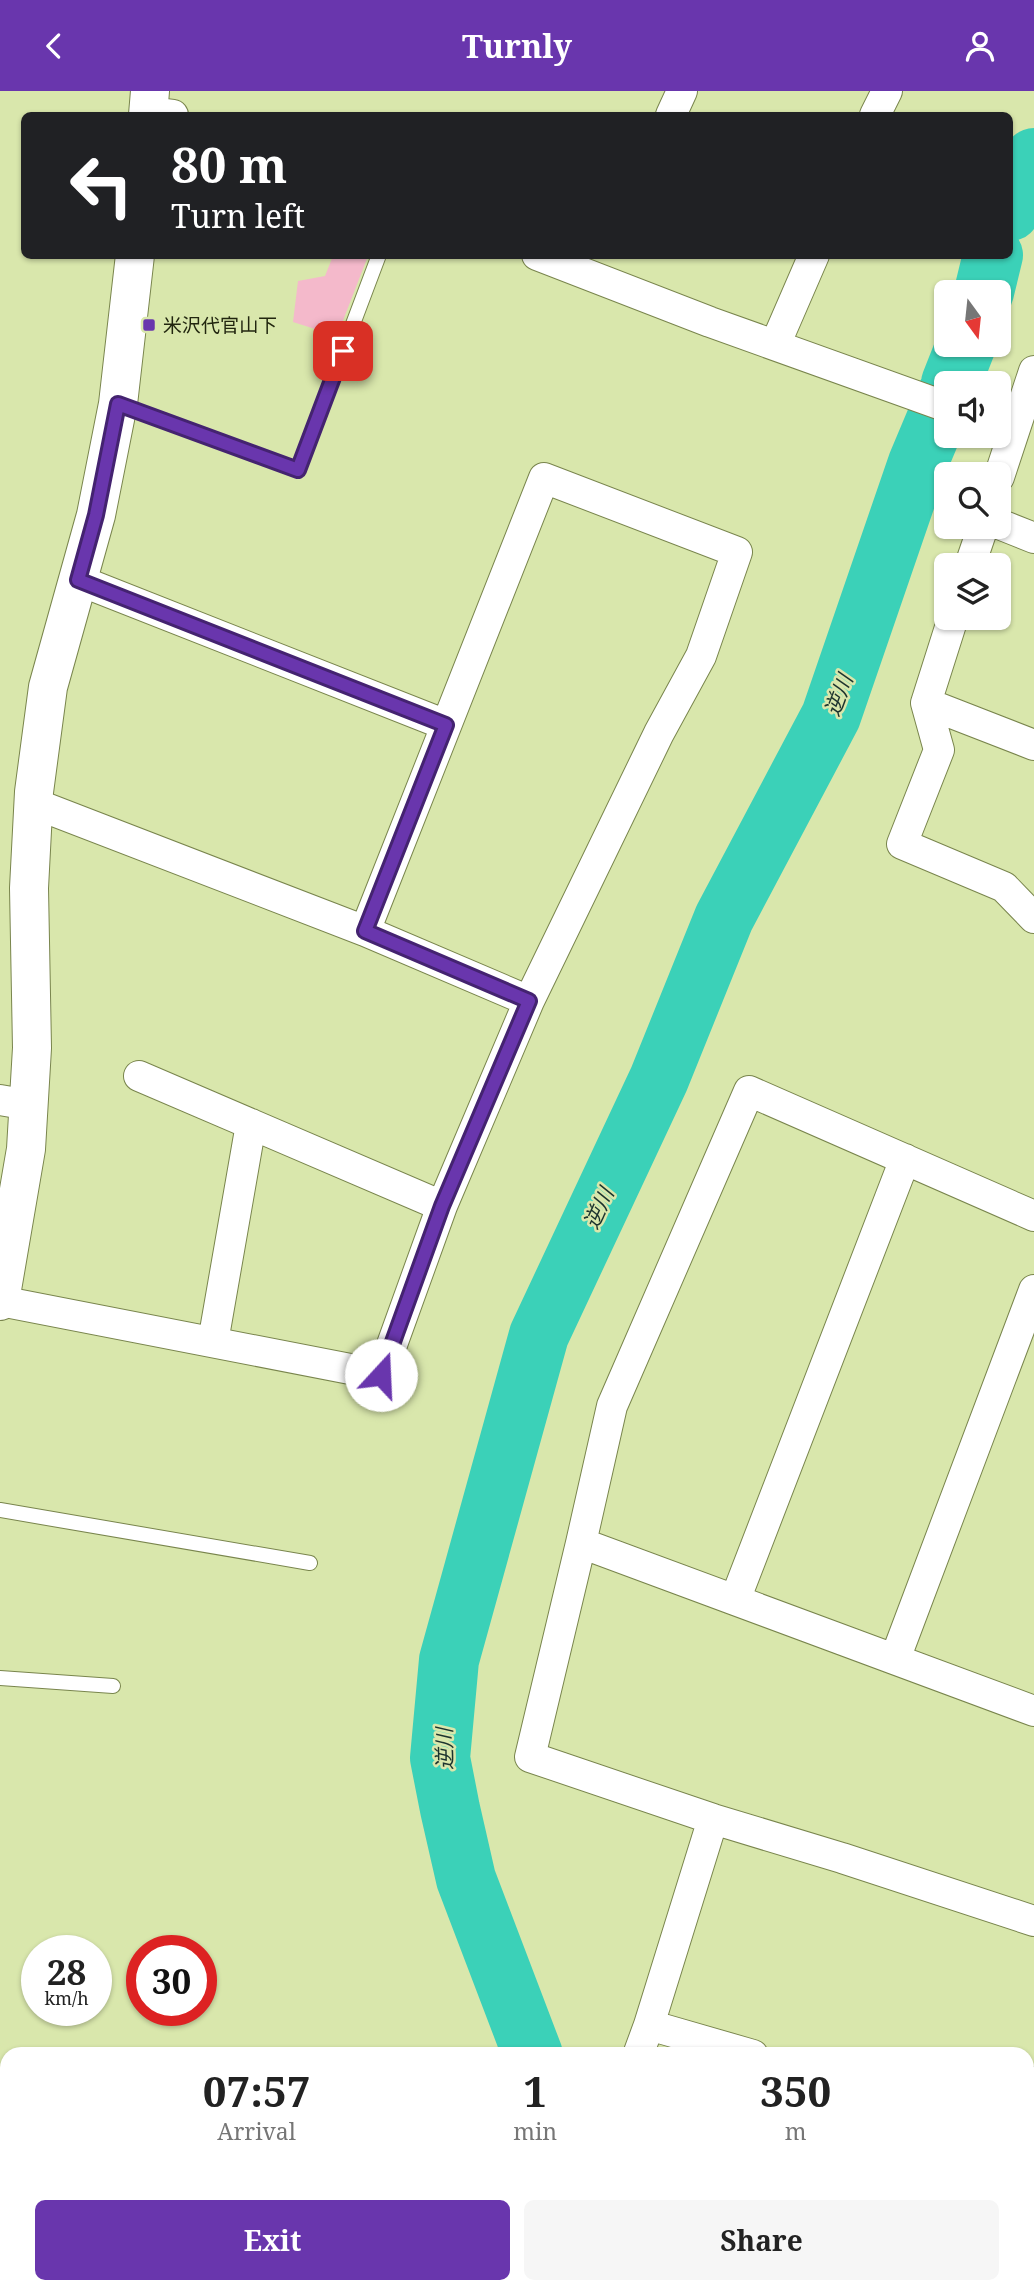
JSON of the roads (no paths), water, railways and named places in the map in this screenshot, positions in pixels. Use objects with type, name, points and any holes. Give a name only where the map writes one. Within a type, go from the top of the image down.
[{"type":"street","points":[[672,112],[682,91]]},
{"type":"street","points":[[876,112],[887,91]]},
{"type":"street","points":[[135,259],[118,404],[96,515],[48,687],[33,803],[29,888],[32,1048],[14,1102],[26,1149],[0,1301],[381,1375],[442,1206],[529,1001],[659,733],[701,656],[737,552],[544,478],[365,931]]},
{"type":"street","points":[[547,259],[710,323],[934,402]]},
{"type":"street","points":[[775,345],[812,259]]},
{"type":"street","points":[[1011,420],[1034,371]]},
{"type":"street","points":[[1011,529],[1034,538]]},
{"type":"street","points":[[78,580],[446,725]]},
{"type":"street","points":[[949,630],[926,703],[939,750],[902,844],[1004,887],[1034,918]]},
{"type":"street","points":[[926,703],[1034,745]]},
{"type":"street","points":[[33,803],[365,931],[529,1001]]},
{"type":"street","points":[[139,1076],[442,1206]]},
{"type":"street","points":[[1034,1216],[749,1091],[612,1406],[530,1756],[713,1819],[1034,1921]]},
{"type":"street","points":[[213,1342],[251,1124]]},
{"type":"street","points":[[735,1600],[905,1159]]},
{"type":"street","points":[[895,1660],[1034,1290]]},
{"type":"street","points":[[581,1543],[1034,1711]]},
{"type":"street","points":[[641,2047],[713,1819]]},
{"type":"street","points":[[649,2025],[725,2047]]},
{"type":"lane","points":[[118,404],[298,470],[377,259]]},
{"type":"lane","points":[[0,1510],[310,1563]]},
{"type":"lane","points":[[0,1678],[113,1686]]},
{"type":"water","points":[[476,1875],[542,2047],[519,2047],[456,1882]]},
{"type":"waterway","name":"逆川","points":[[1013,204],[1034,158]]},
{"type":"waterway","name":"逆川","points":[[987,280],[992,259]]},
{"type":"waterway","name":"逆川","points":[[956,371],[961,357]]},
{"type":"waterway","name":"逆川","points":[[530,2047],[466,1879],[450,1809],[440,1758],[449,1660],[539,1335],[659,1079],[724,918],[831,716],[918,463],[934,425]]},
{"type":"place","name":"米沢代官山下","points":[[149,325]]}]
